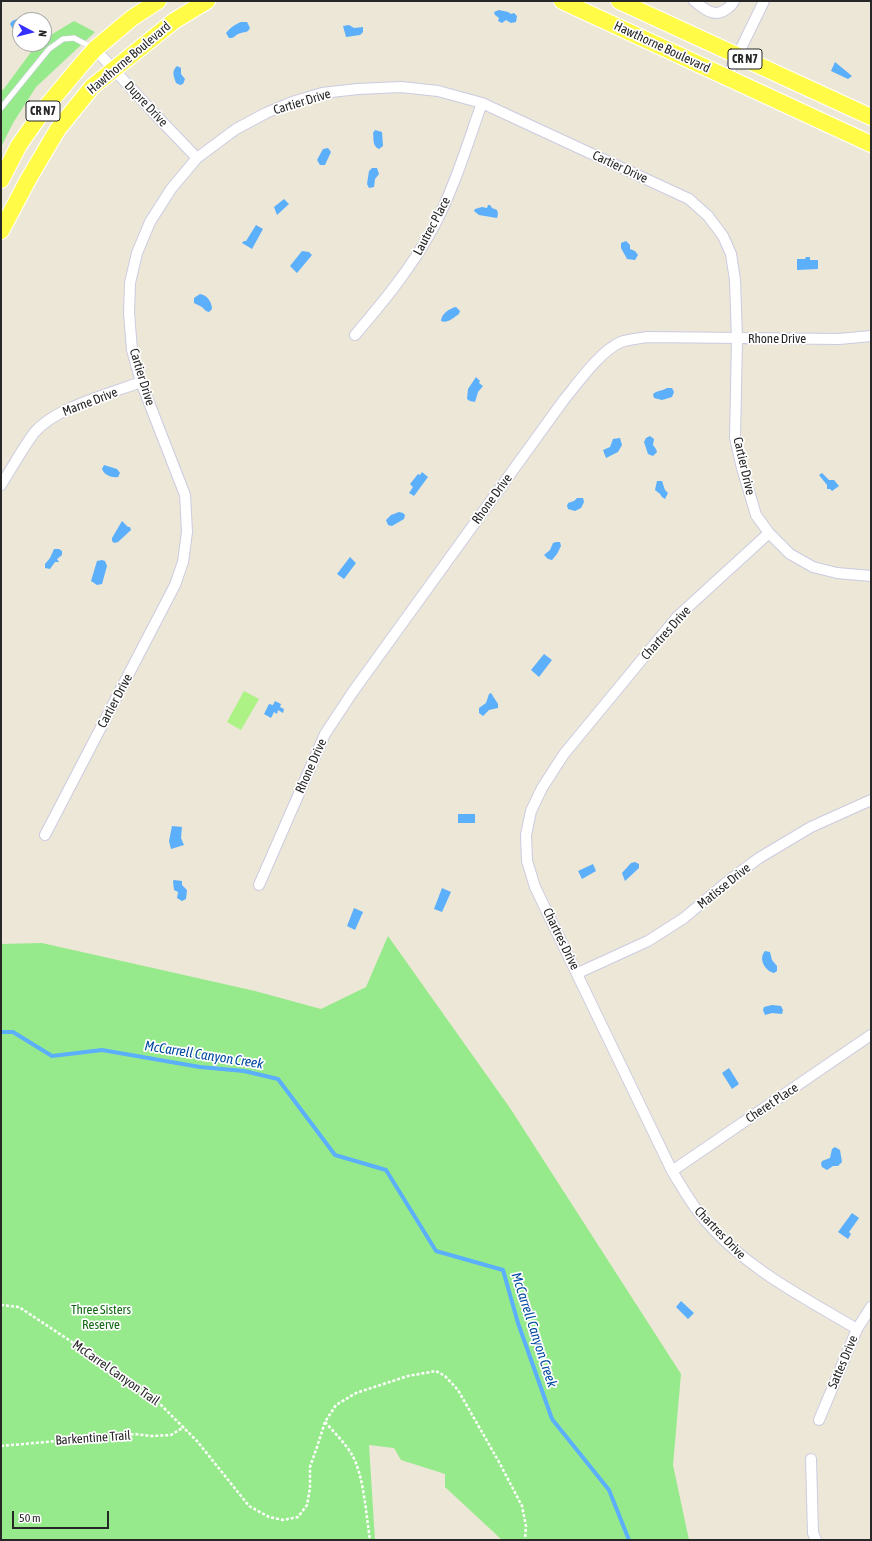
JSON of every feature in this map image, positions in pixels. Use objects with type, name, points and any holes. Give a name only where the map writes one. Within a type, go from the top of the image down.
[{"type":"main road","name":"Hawthorne Boulevard","points":[[1,180],[19,145],[45,108],[81,64],[95,49],[132,18],[158,1]]},
{"type":"main road","name":"Hawthorne Boulevard","points":[[1,231],[29,178],[58,129],[92,86],[174,21],[207,1]]},
{"type":"main road","name":"Hawthorne Boulevard","points":[[562,1],[871,144]]},
{"type":"main road","name":"Hawthorne Boulevard","points":[[619,1],[871,117]]},
{"type":"street","points":[[694,1],[709,13],[719,13],[733,5],[734,1]]},
{"type":"street","points":[[727,77],[764,1]]},
{"type":"street","name":"Dupre Drive","points":[[95,49],[197,158]]},
{"type":"street","name":"Cartier Drive","points":[[45,835],[176,585],[183,562],[187,532],[185,495],[141,382],[132,350],[129,313],[130,283],[137,253],[150,222],[171,189],[197,158],[236,129],[266,113],[292,102],[322,93],[358,89],[401,86],[438,91],[482,103],[689,199],[708,216],[723,236],[731,254],[735,280],[736,438],[742,468],[756,515],[769,534],[790,554],[813,567],[836,573],[871,576]]},
{"type":"street","name":"Lautrec Place","points":[[355,335],[384,302],[414,260],[433,228],[451,190],[482,103]]},
{"type":"street","name":"Rhone Drive","points":[[259,885],[325,734],[352,693],[563,401],[591,367],[607,352],[621,342],[646,337],[844,339],[871,336]]},
{"type":"street","name":"Marne Drive","points":[[1,485],[35,433],[54,416],[69,408],[141,382]]},
{"type":"street","name":"Chartres Drive","points":[[769,534],[677,618],[564,754],[542,788],[531,811],[526,834],[527,861],[535,887],[578,973],[672,1171],[689,1200],[704,1220],[737,1252],[771,1278],[857,1328]]},
{"type":"street","name":"Matisse Drive","points":[[578,973],[648,942],[684,918],[728,881],[759,858],[811,827],[871,800]]},
{"type":"street","name":"Cheret Place","points":[[672,1171],[871,1035]]},
{"type":"street","name":"Sattes Drive","points":[[819,1420],[857,1328],[871,1307]]},
{"type":"street","points":[[811,1459],[813,1533],[816,1540]]},
{"type":"lane","points":[[1,108],[49,50],[63,39],[74,38],[95,49]]},
{"type":"path","name":"McCarrel Canyon Trail","points":[[1,1305],[19,1307],[87,1352],[124,1380],[158,1402],[202,1447],[249,1506],[269,1517],[283,1520],[298,1517],[307,1504],[310,1488],[310,1467],[325,1422],[336,1405],[356,1393],[408,1376],[436,1371],[445,1376],[458,1390],[499,1462],[522,1506],[526,1526],[525,1540]]},
{"type":"path","points":[[325,1422],[341,1439],[352,1454],[360,1479],[370,1540]]},
{"type":"path","name":"Barkentine Trail","points":[[1,1446],[135,1434],[151,1436],[171,1435],[184,1428]]},
{"type":"green space","points":[[74,21],[95,32],[36,87],[13,123],[1,147],[1,89],[3,90],[31,52],[52,52],[52,34]]},
{"type":"green space","points":[[244,691],[259,699],[241,730],[227,722]]},
{"type":"green space","name":"Three Sisters Reserve","points":[[388,936],[510,1108],[681,1374],[673,1465],[689,1540],[502,1540],[445,1487],[445,1474],[401,1460],[394,1448],[369,1445],[375,1540],[1,1540],[1,944],[42,943],[255,991],[321,1009],[366,987]]},
{"type":"water","points":[[499,10],[511,14],[514,13],[517,16],[516,22],[511,23],[506,20],[502,23],[498,21],[499,18],[494,12]]},
{"type":"water","points":[[241,22],[247,22],[250,28],[249,30],[229,38],[226,33],[229,29]]},
{"type":"water","points":[[349,25],[354,28],[363,27],[363,32],[360,35],[346,37],[343,26]]},
{"type":"water","points":[[835,62],[852,76],[848,79],[831,71]]},
{"type":"water","points":[[177,66],[181,68],[181,74],[185,79],[183,84],[180,85],[176,83],[174,74],[174,70]]},
{"type":"water","points":[[375,130],[382,132],[383,146],[379,149],[375,146],[374,142],[373,133]]},
{"type":"water","points":[[328,148],[331,152],[325,165],[320,165],[317,160],[323,149]]},
{"type":"water","points":[[372,168],[377,168],[379,174],[375,179],[374,187],[369,188],[367,184],[369,171]]},
{"type":"water","points":[[284,199],[289,204],[277,215],[274,207]]},
{"type":"water","points":[[488,205],[497,210],[497,218],[479,215],[474,211],[475,209],[482,207],[487,208]]},
{"type":"water","points":[[256,225],[263,229],[252,249],[242,243],[246,241]]},
{"type":"water","points":[[626,241],[630,245],[630,249],[635,251],[638,255],[635,260],[627,259],[621,248],[621,243]]},
{"type":"water","points":[[302,251],[309,252],[312,255],[297,273],[290,266]]},
{"type":"water","points":[[806,257],[810,257],[810,260],[818,260],[818,269],[797,270],[797,259],[805,259]]},
{"type":"water","points":[[200,294],[207,297],[210,301],[212,309],[209,312],[194,303],[194,298]]},
{"type":"water","points":[[456,307],[460,311],[459,314],[448,321],[441,321],[442,316],[446,312]]},
{"type":"water","points":[[476,377],[480,381],[479,383],[483,386],[478,392],[475,402],[467,399],[468,389]]},
{"type":"water","points":[[667,388],[672,388],[674,392],[672,397],[662,400],[654,398],[653,394]]},
{"type":"water","points":[[650,436],[654,439],[653,445],[657,452],[653,456],[648,454],[644,442],[646,438]]},
{"type":"water","points":[[620,438],[622,445],[618,452],[606,458],[603,450],[610,447],[613,439]]},
{"type":"water","points":[[104,465],[117,469],[120,473],[118,477],[104,473],[102,469]]},
{"type":"water","points":[[422,472],[428,477],[414,496],[409,493],[413,487],[410,484],[418,474],[420,475]]},
{"type":"water","points":[[822,473],[829,480],[834,480],[839,486],[832,491],[827,489],[827,485],[819,475]]},
{"type":"water","points":[[657,481],[662,481],[665,490],[668,493],[665,499],[655,490]]},
{"type":"water","points":[[577,498],[583,498],[584,502],[581,508],[575,511],[568,509],[568,503]]},
{"type":"water","points":[[399,512],[405,515],[404,519],[392,526],[388,525],[386,520],[391,515]]},
{"type":"water","points":[[122,521],[130,527],[131,530],[118,542],[114,543],[112,538]]},
{"type":"water","points":[[560,542],[561,546],[552,560],[548,559],[544,555],[550,550],[553,543]]},
{"type":"water","points":[[54,549],[59,549],[62,551],[62,555],[57,559],[59,562],[55,562],[50,569],[45,568],[45,564],[50,558]]},
{"type":"water","points":[[350,557],[356,563],[344,579],[337,574]]},
{"type":"water","points":[[97,561],[105,561],[107,566],[102,584],[97,585],[91,581]]},
{"type":"water","points":[[544,654],[552,660],[539,677],[531,670]]},
{"type":"water","points":[[491,693],[498,704],[498,708],[489,710],[483,716],[479,713],[479,708],[486,703],[489,694]]},
{"type":"water","points":[[275,701],[281,704],[280,707],[284,709],[283,713],[278,710],[277,714],[274,712],[271,718],[264,714],[269,704],[273,705]]},
{"type":"water","points":[[458,814],[475,814],[475,823],[458,823]]},
{"type":"water","points":[[172,826],[182,827],[181,838],[184,845],[171,849],[169,841]]},
{"type":"water","points":[[635,862],[639,864],[639,868],[625,881],[622,873],[631,863]]},
{"type":"water","points":[[593,864],[596,871],[582,879],[578,871]]},
{"type":"water","points":[[174,880],[182,881],[182,885],[187,890],[186,899],[182,901],[177,898],[178,892],[174,890]]},
{"type":"water","points":[[442,888],[451,892],[442,912],[434,909]]},
{"type":"water","points":[[354,908],[363,912],[355,930],[347,926]]},
{"type":"water","points":[[765,951],[770,952],[772,960],[777,966],[777,971],[774,973],[765,967],[762,961]]},
{"type":"water","points":[[772,1005],[781,1006],[783,1010],[782,1014],[772,1013],[765,1015],[763,1010],[764,1007]]},
{"type":"water","points":[[729,1068],[739,1084],[732,1089],[722,1073]]},
{"type":"water","points":[[835,1147],[840,1150],[842,1162],[838,1166],[833,1166],[827,1170],[822,1167],[822,1161],[830,1158],[832,1149]]},
{"type":"water","points":[[852,1213],[859,1218],[849,1232],[851,1234],[848,1239],[838,1232]]},
{"type":"water","points":[[681,1301],[694,1313],[688,1319],[676,1307]]},
{"type":"waterway","name":"McCarrell Canyon Creek","points":[[1,1032],[13,1032],[52,1056],[102,1050],[200,1067],[244,1071],[278,1079],[335,1155],[386,1170],[436,1251],[503,1270],[518,1323],[552,1419],[609,1490],[629,1540]]}]
